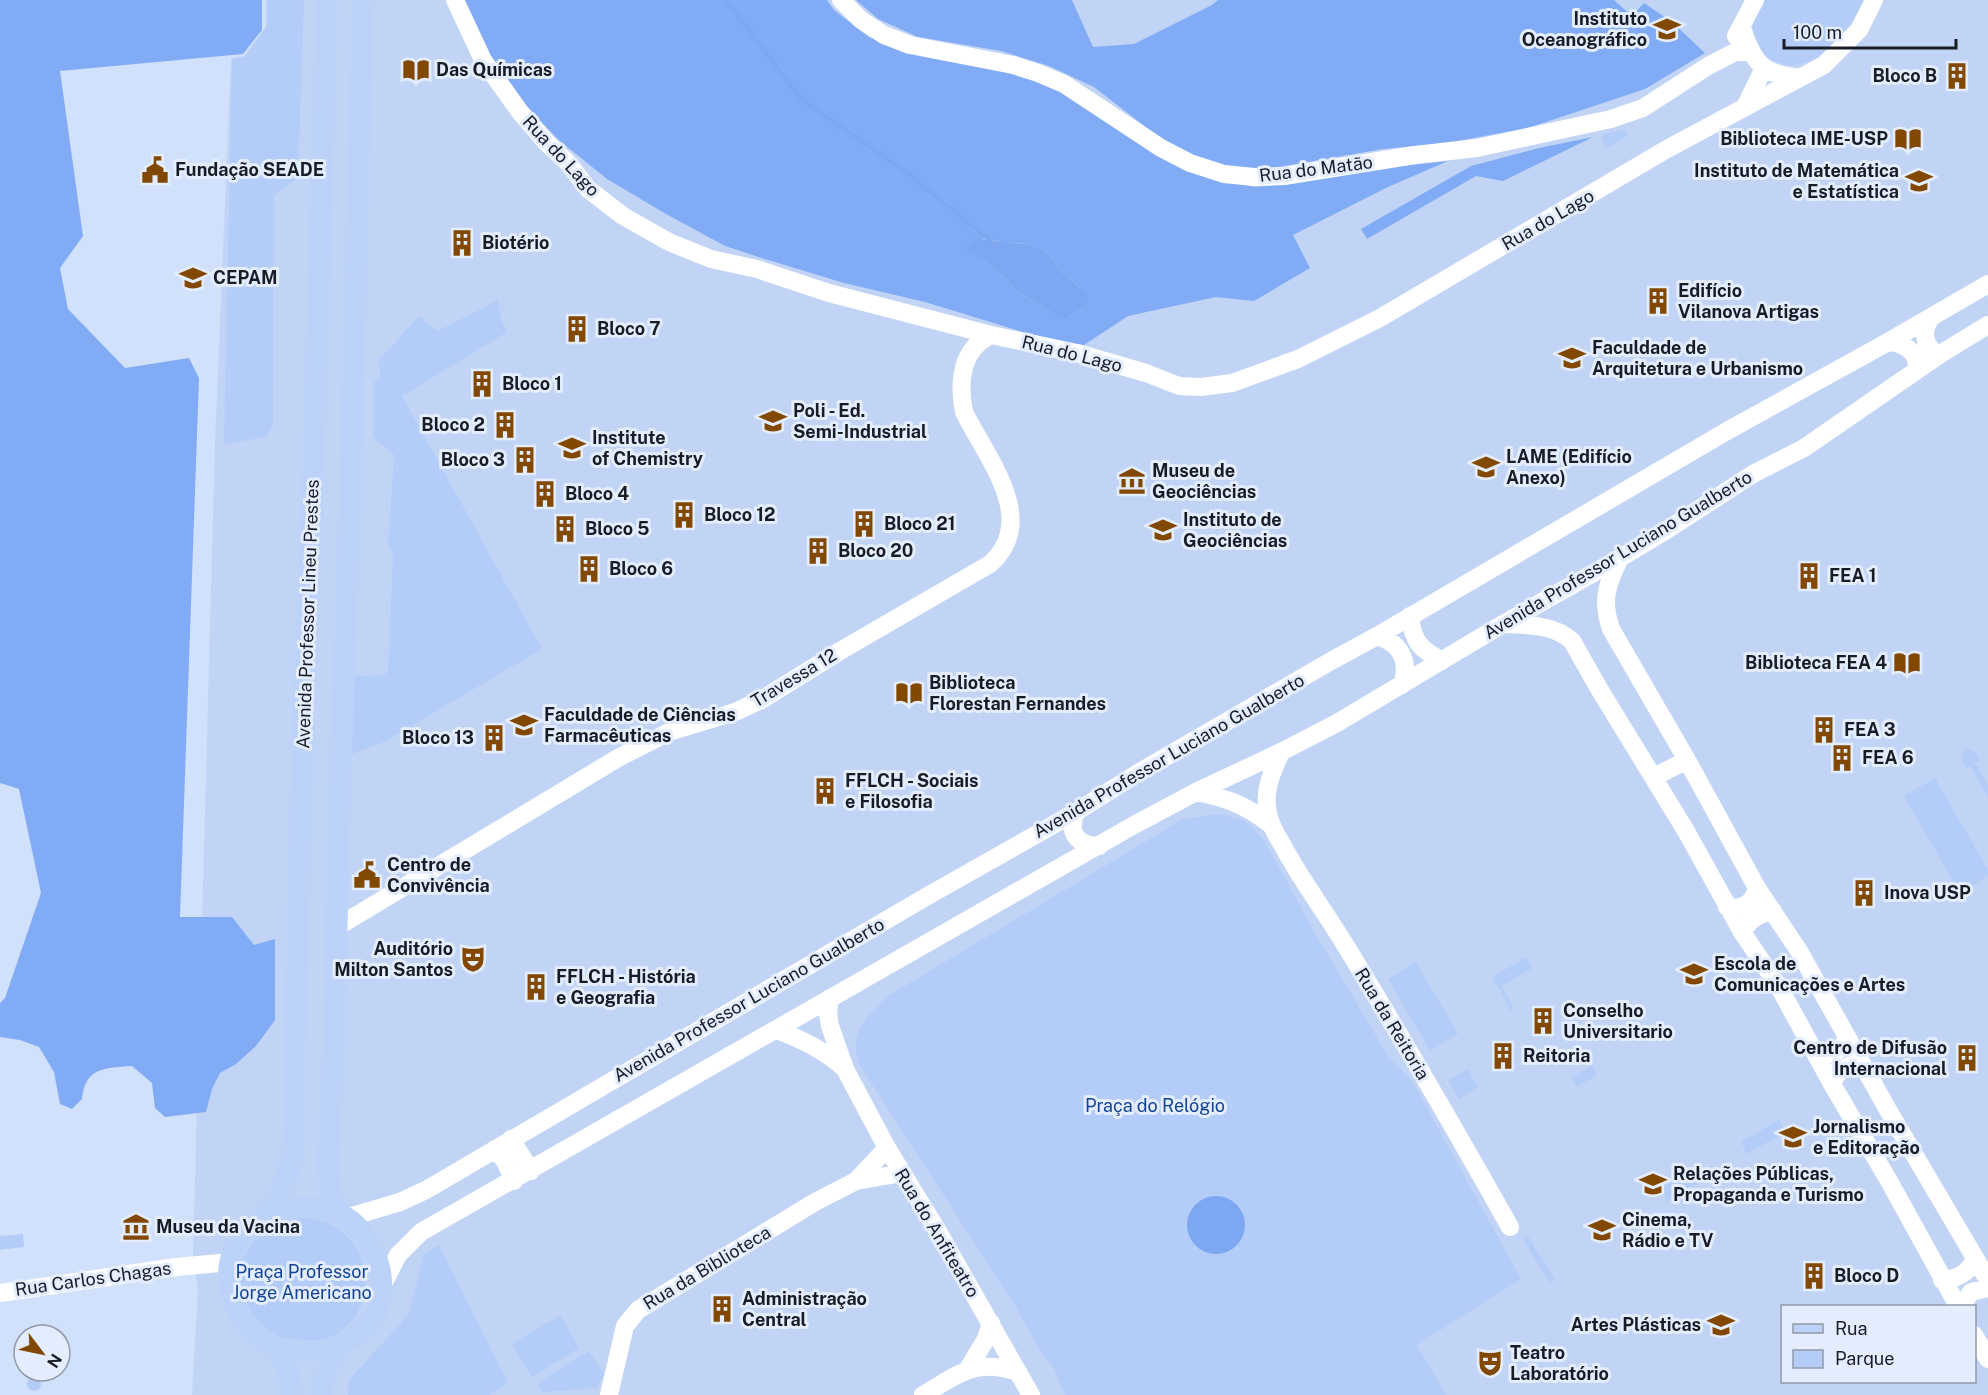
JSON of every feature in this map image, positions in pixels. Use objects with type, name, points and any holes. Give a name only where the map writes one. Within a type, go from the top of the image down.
[{"type":"main road","points":[[327,6],[348,2],[363,6]]},
{"type":"main road","name":"Avenida Professor Lineu Prestes","points":[[261,1220],[279,1198],[293,1153],[302,788],[327,6]]},
{"type":"main road","name":"Avenida Professor Lineu Prestes","points":[[341,1215],[330,1195],[328,1161],[333,1079],[363,6]]},
{"type":"main road","points":[[302,788],[321,794],[340,790]]},
{"type":"main road","points":[[275,1347],[314,1352],[338,1347],[367,1328],[373,1319],[380,1303],[378,1261],[364,1235],[341,1215],[319,1207],[295,1207],[276,1212],[249,1230],[237,1246],[231,1262],[229,1278],[231,1294],[238,1312],[249,1327],[275,1347],[289,1371],[292,1384],[291,1395]]},
{"type":"main road","points":[[322,1395],[324,1376],[338,1347]]},
{"type":"street","name":"Rua do Lago","points":[[455,0],[483,60],[520,112],[546,142],[568,163],[588,189],[623,216],[669,242],[711,259],[758,269],[829,293],[991,335],[1077,352],[1146,373],[1179,386],[1201,387],[1232,383],[1298,359],[1380,318],[1634,170],[1667,148],[1824,65],[1859,30]]},
{"type":"street","name":"Rua do Matão","points":[[841,0],[861,20],[884,35],[910,45],[1013,65],[1038,73],[1064,84],[1161,148],[1190,163],[1224,174],[1254,177],[1284,176],[1415,155],[1465,150],[1572,129],[1625,115],[1642,108],[1708,66],[1735,52],[1750,52]]},
{"type":"street","name":"Rua do Matão","points":[[1708,66],[1728,48],[1742,28],[1755,0]]},
{"type":"street","points":[[1859,30],[1874,0]]},
{"type":"street","points":[[1859,30],[1889,0]]},
{"type":"street","points":[[1742,28],[1750,52],[1764,68],[1778,76],[1800,78]]},
{"type":"street","points":[[1745,106],[1764,68]]},
{"type":"street","name":"Avenida Professor Luciano Gualberto","points":[[341,1215],[400,1202],[426,1190],[924,897],[1076,812],[1331,660],[1377,636],[1727,431],[1988,284]]},
{"type":"street","points":[[1932,317],[1925,328],[1925,340],[1931,351],[1937,354],[1942,353]]},
{"type":"street","name":"Avenida Professor Luciano Gualberto","points":[[381,1288],[398,1255],[421,1232],[1068,863],[1196,792],[1337,723],[1503,624],[1620,558],[1753,474],[1804,448],[1942,353],[1988,325]]},
{"type":"street","name":"Travessa 12","points":[[337,927],[618,758],[669,732],[735,712],[761,699],[990,564],[998,557],[1009,538],[1012,527],[1010,504],[1000,479],[964,412],[963,375],[966,361],[962,339],[954,326]]},
{"type":"street","points":[[966,361],[977,343],[991,335]]},
{"type":"street","points":[[1888,342],[1904,345],[1911,350],[1917,365],[1916,371]]},
{"type":"street","points":[[1620,558],[1607,586],[1605,601],[1606,615],[1611,629],[1687,760],[1757,888],[1799,951],[1988,1280]]},
{"type":"street","points":[[1410,616],[1415,638],[1421,647],[1442,661]]},
{"type":"street","points":[[1503,624],[1556,630],[1572,641],[1691,839],[1727,907],[1779,987],[1957,1305]]},
{"type":"street","points":[[1377,636],[1388,639],[1402,654],[1406,664],[1406,674],[1402,685]]},
{"type":"street","name":"Rua da Reitoria","points":[[1281,752],[1267,788],[1271,825],[1292,864],[1343,942],[1427,1082],[1510,1227]]},
{"type":"street","points":[[1654,777],[1687,760]]},
{"type":"street","name":"Rua da Reitoria","points":[[1196,792],[1237,802],[1255,812],[1271,825]]},
{"type":"street","points":[[1076,812],[1072,821],[1078,840],[1089,846],[1099,846]]},
{"type":"street","points":[[1052,825],[1066,837],[1070,854],[1068,863]]},
{"type":"street","points":[[1727,907],[1743,907],[1755,896],[1757,888]]},
{"type":"street","points":[[1742,932],[1751,920],[1765,912],[1773,911]]},
{"type":"street","name":"Rua do Anfiteatro","points":[[830,998],[828,1013],[830,1026],[845,1069],[887,1148],[1031,1395]]},
{"type":"street","name":"Rua do Anfiteatro","points":[[776,1030],[821,1049],[845,1069]]},
{"type":"street","points":[[1818,1056],[1836,1052],[1847,1037]]},
{"type":"street","points":[[1832,1084],[1835,1077],[1846,1066],[1862,1064]]},
{"type":"street","points":[[503,1144],[531,1170]]},
{"type":"street","points":[[503,1144],[505,1161],[513,1181]]},
{"type":"street","name":"Rua da Biblioteca","points":[[856,1181],[887,1148]]},
{"type":"street","name":"Rua da Biblioteca","points":[[609,1395],[625,1326],[638,1310],[815,1202],[856,1181],[903,1173]]},
{"type":"street","points":[[1942,1280],[1964,1274],[1970,1269],[1975,1259]]},
{"type":"street","name":"Rua Carlos Chagas","points":[[0,1293],[186,1266],[231,1262]]},
{"type":"street","points":[[1963,1305],[1971,1292],[1988,1288]]},
{"type":"street","points":[[968,1369],[986,1339],[991,1323]]},
{"type":"street","points":[[1976,1338],[1988,1359]]},
{"type":"street","points":[[923,1395],[968,1369],[994,1366],[1018,1372]]},
{"type":"shaded area","points":[[0,0],[262,0],[262,30],[243,54],[60,71],[83,236],[60,268],[68,309],[125,368],[189,358],[199,378],[180,917],[232,917],[254,945],[275,939],[275,1020],[256,1046],[236,1064],[220,1073],[212,1089],[206,1112],[165,1117],[155,1108],[152,1083],[132,1066],[105,1069],[92,1075],[84,1088],[82,1099],[72,1109],[60,1104],[54,1072],[39,1047],[20,1040],[0,1037],[0,1003],[5,998],[41,893],[19,789],[0,783]]},
{"type":"shaded area","points":[[266,0],[1988,0],[1988,1395],[192,1395],[198,1289],[193,1253],[215,444],[231,58],[244,56],[266,26]]},
{"type":"shaded area","points":[[461,0],[827,0],[834,10],[869,37],[901,51],[1010,71],[1053,87],[1222,180],[1255,187],[1287,184],[1343,172],[1448,161],[1388,187],[1293,235],[1310,268],[1254,301],[1216,297],[1128,316],[1084,345],[1052,341],[925,302],[844,283],[725,246],[607,179],[560,141],[521,101],[488,58]],"holes":[[[983,238],[1005,243],[1027,244],[1046,251],[1061,272],[1081,288],[1086,306],[1069,317],[1058,318],[1043,306],[1015,291],[1008,281],[986,261]]]},
{"type":"shaded area","points":[[856,0],[1072,0],[1093,47],[1134,44],[1218,0],[1614,0],[1632,16],[1644,3],[1672,22],[1705,53],[1645,89],[1528,128],[1447,143],[1383,149],[1262,170],[1226,166],[1189,155],[1160,138],[1094,87],[1049,66],[1001,51],[918,37],[878,19]]},
{"type":"shaded area","points":[[1593,137],[1503,181],[1476,176],[1367,239],[1361,229],[1471,166]]},
{"type":"shaded area","points":[[976,238],[1027,244],[1046,251],[1061,272],[1087,293],[1086,306],[1069,317],[1058,318],[1043,306],[1015,291],[1008,281],[986,261],[967,252],[968,246]]},
{"type":"shaded area","points":[[1210,1196],[1222,1196],[1237,1204],[1245,1219],[1245,1231],[1237,1246],[1222,1254],[1210,1254],[1195,1246],[1187,1231],[1187,1219],[1195,1204]]},
{"type":"green space","points":[[267,0],[304,0],[298,178],[274,195],[273,426],[266,437],[224,444],[232,59],[245,57],[267,26]]},
{"type":"green space","points":[[1762,0],[1867,0],[1866,5],[1824,52],[1807,62],[1791,65],[1773,60],[1761,50],[1757,43],[1753,22]]},
{"type":"green space","points":[[1625,129],[1628,133],[1626,137],[1606,149],[1601,135]]},
{"type":"green space","points":[[498,300],[501,319],[507,332],[406,394],[401,394],[542,649],[384,742],[352,754],[355,676],[384,675],[388,671],[393,553],[388,546],[394,455],[373,437],[374,382],[380,379],[379,360],[419,316],[438,331]]},
{"type":"green space","points":[[1966,749],[1973,750],[1980,760],[1975,763],[1988,785],[1988,797],[1970,766],[1966,768],[1962,760],[1962,754]]},
{"type":"green space","points":[[1935,778],[1988,870],[1988,876],[1960,893],[1904,796]]},
{"type":"green space","name":"Praça do Relógio","points":[[1217,814],[1244,820],[1263,838],[1316,935],[1388,1056],[1413,1082],[1521,1279],[1417,1345],[1446,1395],[1065,1395],[1054,1368],[1039,1349],[1017,1309],[859,1064],[856,1053],[858,1034],[867,1018],[888,996],[1183,819]]},
{"type":"green space","points":[[1526,957],[1533,968],[1501,986],[1514,1009],[1511,1011],[1493,979]]},
{"type":"green space","points":[[1416,962],[1458,1034],[1430,1051],[1388,979]]},
{"type":"green space","points":[[1592,1065],[1597,1075],[1577,1087],[1572,1078]]},
{"type":"green space","points":[[1468,1069],[1478,1087],[1459,1099],[1448,1080]]},
{"type":"green space","points":[[1779,1120],[1785,1132],[1747,1154],[1741,1142]]},
{"type":"green space","points":[[1698,1167],[1705,1178],[1667,1201],[1661,1189]]},
{"type":"green space","name":"Praça Professor Jorge Americano","points":[[303,1218],[327,1222],[348,1236],[362,1257],[366,1281],[362,1305],[348,1326],[327,1340],[303,1344],[279,1340],[258,1326],[244,1305],[240,1281],[244,1257],[258,1236],[279,1222]]},
{"type":"green space","points":[[23,1234],[24,1247],[0,1250],[0,1236]]},
{"type":"green space","points":[[1528,1236],[1555,1280],[1550,1283],[1523,1239]]},
{"type":"green space","points":[[439,1245],[508,1382],[490,1395],[348,1395],[349,1380],[409,1314],[424,1254]]},
{"type":"green space","points":[[560,1315],[579,1348],[532,1377],[512,1344]]},
{"type":"green space","points":[[589,1351],[604,1373],[597,1388],[542,1392],[537,1384]]},
{"type":"green space","points":[[27,1383],[41,1383],[39,1389],[34,1391],[29,1389],[27,1384]]},
{"type":"waterway","points":[[726,0],[801,99],[906,172],[992,242]]},
{"type":"place","name":"Instituto Oceanográfico","points":[[1667,29]]},
{"type":"place","name":"Das Químicas","points":[[416,70]]},
{"type":"place","name":"Bloco B","points":[[1957,76]]},
{"type":"place","name":"Biblioteca IME-USP","points":[[1908,139]]},
{"type":"place","name":"Fundação SEADE","points":[[155,170]]},
{"type":"place","name":"Instituto de Matemática e Estatística","points":[[1919,181]]},
{"type":"place","name":"Biotério","points":[[462,243]]},
{"type":"place","name":"CEPAM","points":[[193,278]]},
{"type":"place","name":"Edifício Vilanova Artigas","points":[[1658,301]]},
{"type":"place","name":"Bloco 7","points":[[577,329]]},
{"type":"place","name":"Faculdade de Arquitetura e Urbanismo","points":[[1572,358]]},
{"type":"place","name":"Bloco 1","points":[[482,384]]},
{"type":"place","name":"Poli - Ed. Semi-Industrial","points":[[773,421]]},
{"type":"place","name":"Bloco 2","points":[[505,425]]},
{"type":"place","name":"Institute of Chemistry","points":[[572,448]]},
{"type":"place","name":"Bloco 3","points":[[525,460]]},
{"type":"place","name":"LAME (Edifício Anexo)","points":[[1486,467]]},
{"type":"place","name":"Museu de Geociências","points":[[1132,481]]},
{"type":"place","name":"Bloco 4","points":[[545,494]]},
{"type":"place","name":"Bloco 12","points":[[684,515]]},
{"type":"place","name":"Bloco 21","points":[[864,524]]},
{"type":"place","name":"Bloco 5","points":[[565,529]]},
{"type":"place","name":"Instituto de Geociências","points":[[1163,530]]},
{"type":"place","name":"Bloco 20","points":[[818,551]]},
{"type":"place","name":"Bloco 6","points":[[589,569]]},
{"type":"place","name":"FEA 1","points":[[1809,576]]},
{"type":"place","name":"Biblioteca FEA 4","points":[[1907,663]]},
{"type":"place","name":"Biblioteca Florestan Fernandes","points":[[909,693]]},
{"type":"place","name":"Faculdade de Ciências Farmacêuticas","points":[[524,725]]},
{"type":"place","name":"FEA 3","points":[[1824,730]]},
{"type":"place","name":"Bloco 13","points":[[494,738]]},
{"type":"place","name":"FEA 6","points":[[1842,758]]},
{"type":"place","name":"FFLCH - Sociais e Filosofia","points":[[825,791]]},
{"type":"place","name":"Centro de Convivência","points":[[367,875]]},
{"type":"place","name":"Inova USP","points":[[1864,893]]},
{"type":"place","name":"Auditório Milton Santos","points":[[473,959]]},
{"type":"place","name":"Escola de Comunicações e Artes","points":[[1694,974]]},
{"type":"place","name":"FFLCH - História e Geografia","points":[[536,987]]},
{"type":"place","name":"Conselho Universitario","points":[[1543,1021]]},
{"type":"place","name":"Reitoria","points":[[1503,1056]]},
{"type":"place","name":"Centro de Difusão Internacional","points":[[1967,1058]]},
{"type":"place","name":"Jornalismo e Editoração","points":[[1793,1137]]},
{"type":"place","name":"Relações Públicas, Propaganda e Turismo","points":[[1653,1184]]},
{"type":"place","name":"Museu da Vacina","points":[[136,1227]]},
{"type":"place","name":"Cinema, Rádio e TV","points":[[1602,1230]]},
{"type":"place","name":"Bloco D","points":[[1814,1276]]},
{"type":"place","name":"Administração Central","points":[[722,1309]]},
{"type":"place","name":"Artes Plásticas","points":[[1721,1325]]},
{"type":"place","name":"Teatro Laboratório","points":[[1490,1363]]}]
